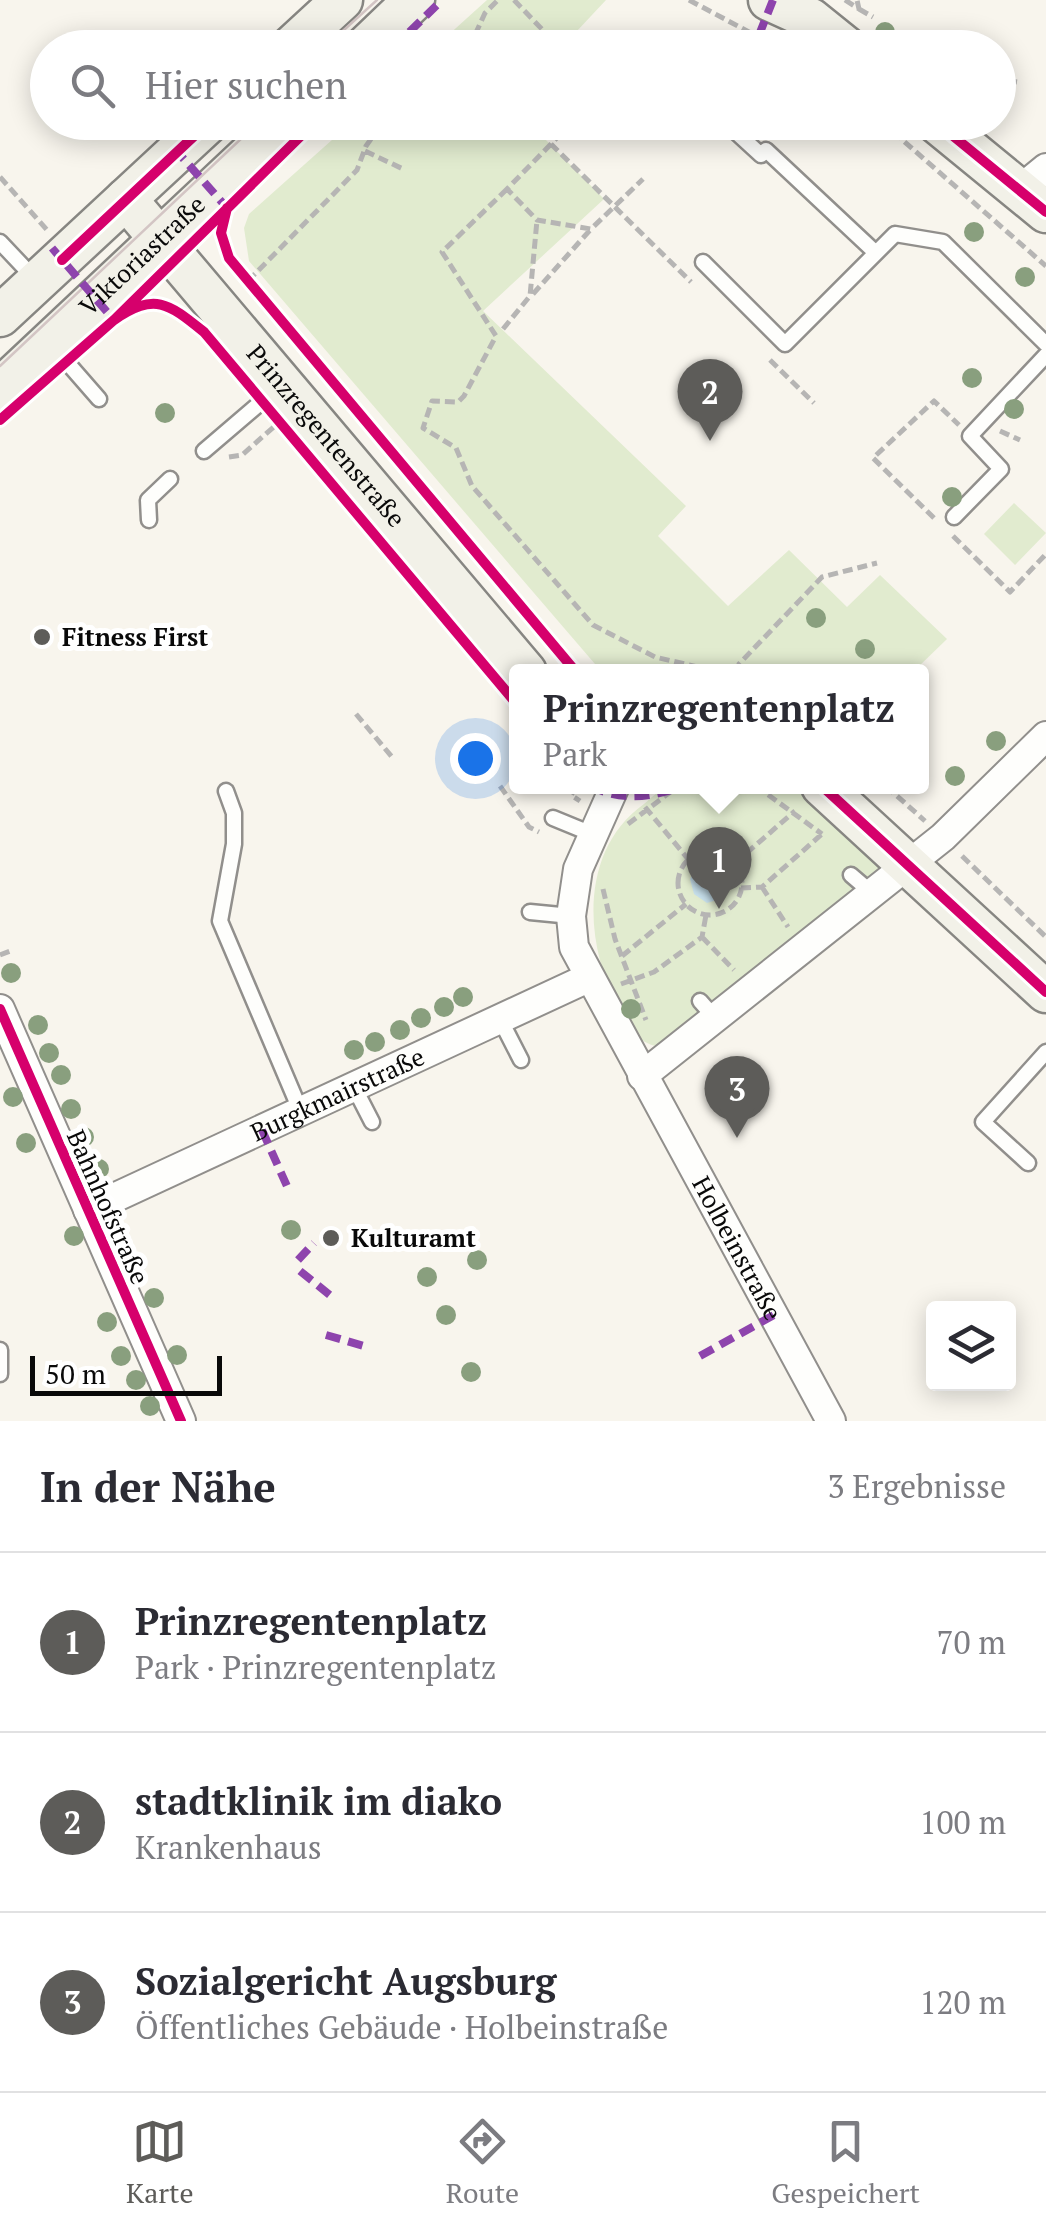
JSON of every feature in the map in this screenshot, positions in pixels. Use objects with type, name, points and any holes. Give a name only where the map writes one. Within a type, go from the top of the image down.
[{"type":"street","points":[[304,30],[342,0]]},
{"type":"street","points":[[383,30],[414,0]]},
{"type":"street","points":[[769,0],[825,6],[837,30]]},
{"type":"street","name":"Viktoriastraße","points":[[0,316],[190,140]]},
{"type":"street","name":"Viktoriastraße","points":[[0,390],[265,140]]},
{"type":"street","points":[[963,140],[1037,190]]},
{"type":"street","name":"Prinzregentenstraße","points":[[126,199],[162,237],[280,404],[519,664]]},
{"type":"street","points":[[653,1068],[708,1009],[861,884],[909,865],[943,837],[1046,736]]},
{"type":"street","points":[[571,916],[578,869],[611,794]]},
{"type":"street","points":[[809,799],[909,865],[1046,992]]},
{"type":"street","name":"Holbeinstraße","points":[[571,916],[574,948],[588,978],[653,1068],[831,1421]]},
{"type":"street","name":"Burgkmairstraße","points":[[88,1210],[588,978]]},
{"type":"street","name":"Bahnhofstraße","points":[[0,1008],[180,1421]]},
{"type":"lane","points":[[744,140],[762,156],[766,150],[876,252]]},
{"type":"lane","points":[[703,262],[785,344],[895,234],[943,242],[1046,344]]},
{"type":"lane","points":[[0,242],[38,282]]},
{"type":"lane","points":[[51,344],[99,399]]},
{"type":"lane","points":[[954,517],[1001,469],[970,436],[1046,355]]},
{"type":"lane","points":[[204,451],[238,422],[280,404]]},
{"type":"lane","points":[[149,520],[148,500],[170,479]]},
{"type":"lane","points":[[226,791],[234,813],[234,844],[220,921],[301,1112]]},
{"type":"lane","points":[[554,818],[592,834]]},
{"type":"lane","points":[[530,912],[571,916]]},
{"type":"lane","points":[[500,1020],[522,1060]]},
{"type":"lane","points":[[1028,1162],[983,1122],[1046,1052]]},
{"type":"lane","points":[[354,1087],[372,1122]]},
{"type":"lane","points":[[0,1350],[0,1374]]},
{"type":"path","points":[[477,30],[498,0]]},
{"type":"path","points":[[514,0],[543,30]]},
{"type":"path","points":[[688,0],[745,30]]},
{"type":"path","points":[[857,0],[859,10]]},
{"type":"path","points":[[825,6],[859,10],[874,17]]},
{"type":"path","points":[[248,281],[357,170],[372,140]]},
{"type":"path","points":[[555,140],[442,252],[496,336],[464,396],[458,402],[432,400],[423,428],[456,448],[472,486],[593,626],[655,657],[685,664]]},
{"type":"path","points":[[902,140],[1046,266]]},
{"type":"path","points":[[551,144],[699,290]]},
{"type":"path","points":[[365,151],[403,169]]},
{"type":"path","points":[[0,178],[48,228],[50,238]]},
{"type":"path","points":[[503,329],[591,229],[643,179]]},
{"type":"path","points":[[507,189],[537,220],[591,229]]},
{"type":"path","points":[[24,204],[30,197]]},
{"type":"path","points":[[530,296],[537,220]]},
{"type":"path","points":[[770,360],[814,403]]},
{"type":"path","points":[[229,456],[242,455],[280,404]]},
{"type":"path","points":[[738,664],[822,577],[877,562]]},
{"type":"path","points":[[356,714],[392,758]]},
{"type":"path","points":[[500,786],[522,817]]},
{"type":"path","points":[[626,827],[667,794]]},
{"type":"path","points":[[895,794],[1046,937]]},
{"type":"path","points":[[735,863],[809,799],[822,834],[836,847]]},
{"type":"path","points":[[645,808],[688,859]]},
{"type":"path","points":[[741,888],[762,887],[822,834]]},
{"type":"path","points":[[718,852],[735,863],[741,888],[725,911],[706,914],[686,904],[678,886],[688,859],[718,852]]},
{"type":"path","points":[[602,881],[653,1068]]},
{"type":"path","points":[[762,887],[790,925],[776,937]]},
{"type":"path","points":[[622,956],[686,904]]},
{"type":"path","points":[[631,979],[654,972],[702,936],[706,914]]},
{"type":"path","points":[[702,936],[736,972],[750,960]]},
{"type":"path","points":[[0,955],[14,950]]},
{"type":"green space","points":[[487,0],[606,0],[578,30],[454,30]]},
{"type":"green space","points":[[332,140],[546,140],[604,199],[483,311],[686,506],[658,536],[728,606],[789,550],[847,607],[880,575],[947,639],[921,664],[595,664],[249,261],[244,228],[249,214]]},
{"type":"green space","points":[[1014,503],[1046,533],[1015,565],[984,534]]},
{"type":"green space","points":[[808,794],[894,869],[666,1048],[656,1046],[636,1034],[623,1014],[607,981],[594,927],[598,872],[608,846],[623,823],[653,797]]},
{"type":"water","points":[[714,863],[725,869],[730,886],[723,898],[707,903],[694,894],[690,879],[697,868]]},
{"type":"tram line","points":[[344,30],[377,0]]},
{"type":"tram line","points":[[0,366],[240,140]]},
{"type":"marked path","points":[[411,30],[442,0]]},
{"type":"marked path","points":[[761,30],[773,0]]},
{"type":"marked path","points":[[174,148],[227,208]]},
{"type":"marked path","points":[[52,248],[114,320]]},
{"type":"marked path","points":[[614,794],[652,794]]},
{"type":"marked path","points":[[262,1130],[290,1193]]},
{"type":"marked path","points":[[298,1260],[314,1243]]},
{"type":"marked path","points":[[300,1271],[331,1296]]},
{"type":"marked path","points":[[700,1356],[774,1315]]},
{"type":"marked path","points":[[326,1335],[367,1347]]},
{"type":"cycle path","points":[[62,260],[190,140]]},
{"type":"cycle path","points":[[0,420],[114,320],[297,140]]},
{"type":"cycle path","points":[[958,140],[1046,212]]},
{"type":"cycle path","points":[[227,208],[221,233],[229,258],[569,664]]},
{"type":"cycle path","points":[[114,320],[140,306],[161,305],[181,314],[204,332],[509,695]]},
{"type":"cycle path","points":[[831,794],[1046,992]]},
{"type":"cycle path","points":[[0,1009],[181,1421]]},
{"type":"place","name":"stadtklinik im diako","points":[[710,441]]},
{"type":"place","name":"Fitness First","points":[[42,637]]},
{"type":"place","name":"Prinzregentenplatz","points":[[719,909]]},
{"type":"place","name":"Sozialgericht Augsburg","points":[[737,1138]]},
{"type":"place","name":"Kulturamt","points":[[331,1238]]}]
